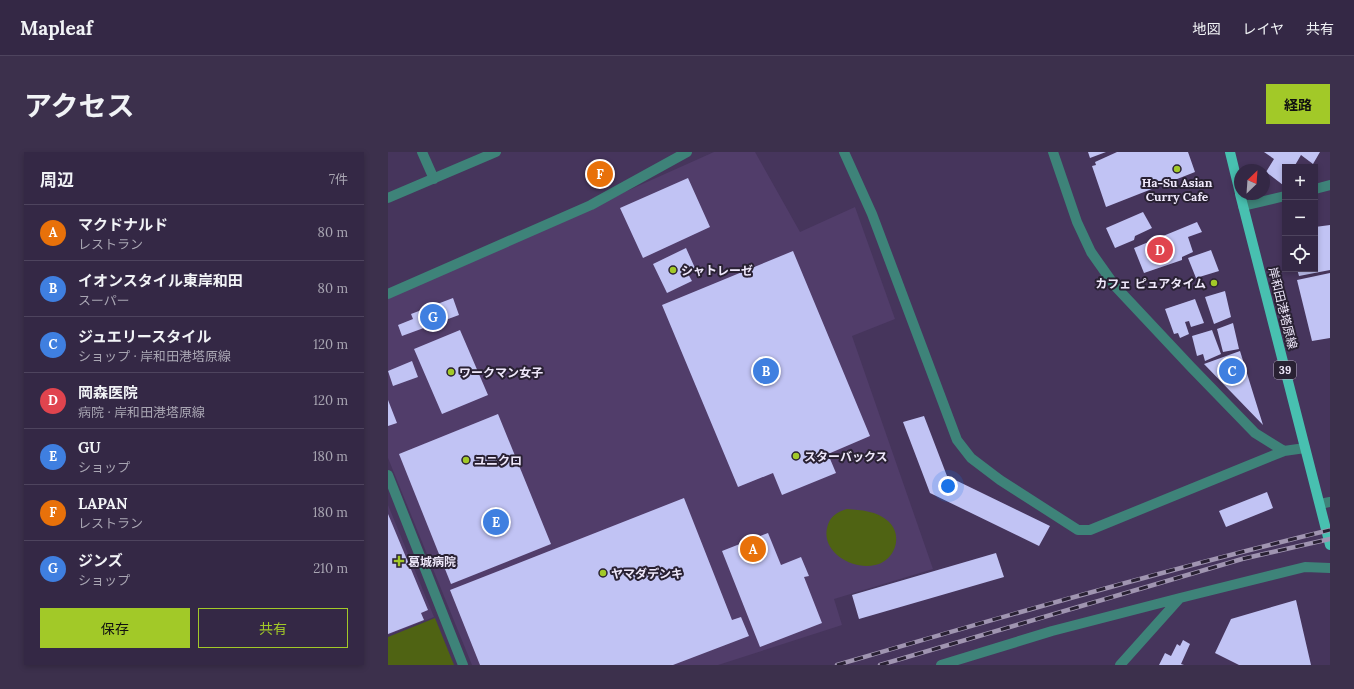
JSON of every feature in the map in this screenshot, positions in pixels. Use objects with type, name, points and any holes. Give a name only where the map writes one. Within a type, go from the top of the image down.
[{"type":"main road","name":"岸和田港塔原線","points":[[1230,152],[1234,168]]},
{"type":"main road","name":"岸和田港塔原線","points":[[1242,200],[1330,545]]},
{"type":"street","points":[[422,152],[434,179]]},
{"type":"street","points":[[388,198],[496,152]]},
{"type":"street","points":[[388,294],[591,205],[687,152]]},
{"type":"street","points":[[844,152],[872,214],[957,440],[971,458],[1000,480],[1078,530],[1090,530],[1284,451],[1305,448]]},
{"type":"street","points":[[1053,152],[1076,222],[1091,252],[1115,286],[1191,368],[1255,433],[1284,451]]},
{"type":"street","points":[[1318,188],[1330,185]]},
{"type":"street","points":[[1243,206],[1282,197]]},
{"type":"street","points":[[388,475],[463,665]]},
{"type":"street","points":[[1320,504],[1330,502]]},
{"type":"street","points":[[941,665],[1052,631],[1180,598],[1305,567],[1330,568]]},
{"type":"street","points":[[1120,665],[1180,598]]},
{"type":"shaded area","points":[[714,152],[755,152],[800,232],[855,207],[895,319],[852,336],[933,569],[834,599],[842,625],[718,665],[472,665],[388,458],[388,298]]},
{"type":"shaded area","name":"葛城病院","points":[[388,505],[434,617],[388,635]]},
{"type":"green space","points":[[847,509],[874,513],[884,518],[893,527],[896,533],[895,547],[888,558],[882,563],[865,566],[855,564],[846,561],[831,548],[827,540],[827,530],[830,520],[837,513]]},
{"type":"green space","points":[[435,618],[454,665],[388,665],[388,637]]},
{"type":"building","points":[[1088,152],[1106,152],[1090,158]]},
{"type":"building","points":[[1117,152],[1188,152],[1195,172],[1106,207],[1092,166],[1096,165],[1095,162]]},
{"type":"building","points":[[1264,152],[1320,152],[1313,164],[1301,155],[1296,164],[1282,164],[1282,184],[1270,175],[1270,166],[1274,159]]},
{"type":"building","points":[[688,178],[710,227],[643,258],[620,208]]},
{"type":"building","points":[[1143,212],[1152,228],[1135,236],[1134,240],[1115,248],[1106,228]]},
{"type":"building","points":[[1197,222],[1202,232],[1188,237],[1193,252],[1182,257],[1182,260],[1144,273],[1134,248]]},
{"type":"building","points":[[1330,225],[1330,270],[1299,276],[1298,272],[1318,272],[1318,227]]},
{"type":"building","name":"シャトレーゼ","points":[[686,248],[695,268],[687,272],[692,281],[667,293],[653,264]]},
{"type":"building","points":[[1211,250],[1219,271],[1196,278],[1188,258]]},
{"type":"building","points":[[793,251],[870,436],[828,454],[836,473],[782,495],[773,473],[738,487],[662,305]]},
{"type":"building","points":[[1330,273],[1330,338],[1312,341],[1297,280]]},
{"type":"building","points":[[1225,291],[1231,317],[1214,324],[1205,297]]},
{"type":"building","points":[[453,298],[459,315],[402,336],[398,325],[413,319],[411,314]]},
{"type":"building","points":[[1195,299],[1204,323],[1191,327],[1189,321],[1185,322],[1189,334],[1180,338],[1178,333],[1174,334],[1165,309]]},
{"type":"building","points":[[1233,323],[1239,349],[1223,352],[1217,329]]},
{"type":"building","name":"ワークマン女子","points":[[460,330],[488,395],[442,414],[414,349]]},
{"type":"building","points":[[1212,330],[1221,354],[1205,361],[1203,354],[1197,356],[1192,336]]},
{"type":"building","points":[[1240,351],[1263,425],[1204,364]]},
{"type":"building","points":[[412,361],[418,377],[393,386],[388,371]]},
{"type":"building","points":[[388,400],[397,423],[388,426]]},
{"type":"building","points":[[498,414],[551,544],[451,584],[399,454]]},
{"type":"building","points":[[924,416],[947,476],[1050,526],[1039,546],[930,493],[903,422]]},
{"type":"building","points":[[1267,492],[1273,508],[1226,527],[1219,511]]},
{"type":"building","name":"ヤマダデンキ","points":[[684,498],[732,620],[741,617],[749,636],[673,665],[480,665],[450,590]]},
{"type":"building","name":"葛城病院","points":[[388,514],[428,610],[421,613],[424,620],[388,634]]},
{"type":"building","points":[[768,533],[781,565],[801,557],[809,576],[804,577],[822,623],[760,647],[722,551]]},
{"type":"building","points":[[996,553],[1004,577],[859,619],[852,595]]},
{"type":"building","points":[[1296,600],[1311,665],[1239,665],[1215,653],[1231,619]]},
{"type":"building","points":[[1183,640],[1190,644],[1181,664],[1184,665],[1159,665],[1165,653],[1171,656],[1177,644],[1180,646]]},
{"type":"railway","points":[[837,665],[1082,594],[1330,530]]},
{"type":"railway","points":[[880,665],[1242,559],[1330,539]]},
{"type":"place","name":"Ha-Su Asian Curry Cafe","points":[[1177,169]]},
{"type":"place","name":"LAPAN","points":[[600,174]]},
{"type":"place","name":"岡森医院","points":[[1160,250]]},
{"type":"place","name":"シャトレーゼ","points":[[673,270]]},
{"type":"place","name":"カフェ ピュアタイム","points":[[1214,283]]},
{"type":"place","name":"ジンズ","points":[[433,317]]},
{"type":"place","name":"イオンスタイル東岸和田","points":[[766,371]]},
{"type":"place","name":"ジュエリースタイル","points":[[1232,371]]},
{"type":"place","name":"ワークマン女子","points":[[451,372]]},
{"type":"place","name":"スターバックス","points":[[796,456]]},
{"type":"place","name":"ユニクロ","points":[[466,460]]},
{"type":"place","name":"GU","points":[[496,522]]},
{"type":"place","name":"マクドナルド","points":[[753,549]]},
{"type":"place","name":"葛城病院","points":[[399,561]]},
{"type":"place","name":"ヤマダデンキ","points":[[603,573]]}]
